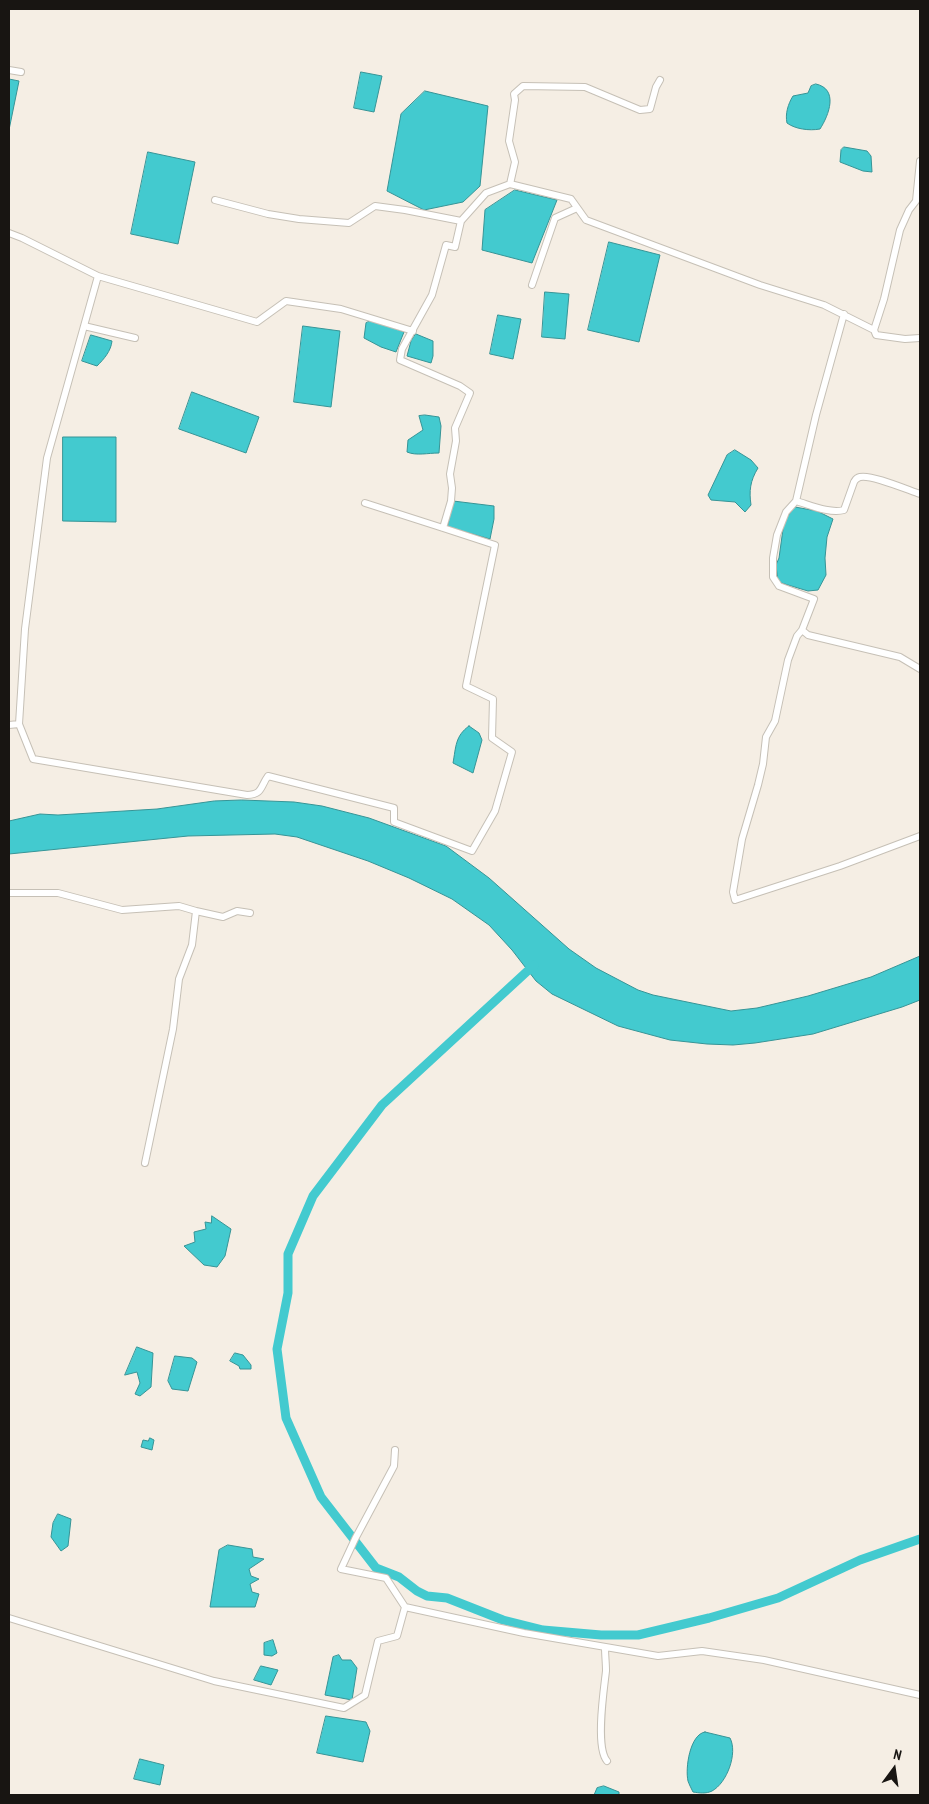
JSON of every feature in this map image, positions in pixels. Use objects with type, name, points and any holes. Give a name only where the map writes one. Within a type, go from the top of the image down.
[{"type":"street","points":[[9,70],[21,72]]},
{"type":"street","points":[[510,184],[515,162],[509,141],[515,100],[514,94],[523,86],[585,87],[640,110],[650,109],[660,80]]},
{"type":"street","points":[[920,161],[916,201],[909,210],[900,230],[886,290],[874,330],[876,336],[905,339],[920,338]]},
{"type":"street","points":[[443,528],[452,494],[450,474],[456,441],[455,428],[470,393],[460,386],[400,360],[402,350],[432,295],[446,245],[456,247],[461,221],[486,192],[510,184],[571,199],[586,220],[760,285],[824,304],[874,330]]},
{"type":"street","points":[[215,200],[268,214],[299,219],[349,222],[375,206],[461,221]]},
{"type":"street","points":[[532,285],[555,218],[577,208]]},
{"type":"street","points":[[9,233],[98,276],[257,322],[286,301],[341,309],[413,331]]},
{"type":"street","points":[[98,276],[47,458],[25,629],[19,724],[33,759],[247,795],[260,792],[268,776],[394,808],[394,822],[472,851],[495,811],[512,752],[492,738],[493,699],[466,686],[495,545],[365,503]]},
{"type":"street","points":[[844,314],[816,415],[796,501],[786,512],[777,535],[773,558],[773,578],[779,586],[814,599],[788,660],[775,721],[766,737],[763,764],[742,839],[733,892],[734,900],[840,866],[920,836]]},
{"type":"street","points":[[84,326],[136,338]]},
{"type":"street","points":[[796,501],[828,510],[844,510],[854,482],[861,476],[920,494]]},
{"type":"street","points":[[802,630],[808,635],[900,657],[920,669]]},
{"type":"street","points":[[9,725],[19,724]]},
{"type":"street","points":[[9,893],[58,893],[122,910],[179,906],[196,912],[223,917],[237,912],[250,913]]},
{"type":"street","points":[[145,1163],[173,1029],[179,979],[192,945],[196,912]]},
{"type":"street","points":[[395,1450],[394,1466],[355,1539],[341,1570],[386,1578],[405,1607],[524,1633],[658,1656],[702,1651],[764,1660],[920,1695]]},
{"type":"street","points":[[9,1618],[214,1681],[344,1708],[365,1695],[378,1642],[397,1636],[405,1607]]},
{"type":"street","points":[[605,1647],[606,1668],[603,1688],[601,1739],[604,1758],[607,1761]]},
{"type":"water","points":[[361,72],[382,76],[374,112],[354,108]]},
{"type":"water","points":[[9,79],[19,81],[9,130]]},
{"type":"water","points":[[816,84],[828,91],[830,97],[829,110],[820,129],[802,129],[787,123],[787,109],[793,96],[808,93],[811,86]]},
{"type":"water","points":[[425,91],[488,106],[480,186],[463,202],[424,210],[387,191],[401,114]]},
{"type":"water","points":[[844,147],[867,151],[871,156],[872,172],[863,171],[840,162],[841,150]]},
{"type":"water","points":[[148,152],[195,162],[178,244],[131,234]]},
{"type":"water","points":[[515,190],[557,200],[532,263],[482,250],[485,210]]},
{"type":"water","points":[[609,242],[660,255],[639,342],[588,330]]},
{"type":"water","points":[[545,292],[569,294],[565,339],[542,337]]},
{"type":"water","points":[[498,315],[521,319],[513,359],[490,354]]},
{"type":"water","points":[[373,320],[404,332],[396,352],[364,338],[366,323]]},
{"type":"water","points":[[303,326],[340,331],[331,407],[294,402]]},
{"type":"water","points":[[416,334],[433,341],[431,363],[407,356],[411,341]]},
{"type":"water","points":[[91,335],[112,341],[105,358],[97,366],[82,361]]},
{"type":"water","points":[[192,392],[259,417],[246,453],[179,429]]},
{"type":"water","points":[[419,416],[439,417],[441,426],[439,453],[418,454],[407,452],[408,440],[423,430]]},
{"type":"water","points":[[63,437],[116,437],[116,522],[63,521]]},
{"type":"water","points":[[735,450],[751,460],[758,468],[751,486],[751,505],[745,512],[735,502],[711,500],[708,495],[727,455]]},
{"type":"water","points":[[453,501],[494,506],[494,519],[490,539],[448,527]]},
{"type":"water","points":[[795,507],[817,511],[833,519],[827,537],[826,575],[818,590],[808,591],[778,582],[776,565],[779,558],[784,522]]},
{"type":"water","points":[[469,726],[479,733],[482,740],[473,773],[453,763],[459,738]]},
{"type":"water","points":[[214,801],[294,802],[322,806],[369,818],[446,846],[489,878],[569,949],[596,968],[638,990],[653,995],[731,1011],[757,1008],[808,996],[871,977],[920,956],[920,1000],[813,1034],[733,1045],[670,1040],[618,1026],[552,994],[536,981],[512,950],[489,925],[452,899],[368,861],[297,837],[275,834],[188,836],[9,854],[9,821],[40,814],[58,815],[157,809]]},
{"type":"water","points":[[212,1216],[231,1229],[225,1256],[217,1267],[204,1265],[184,1246],[195,1242],[194,1232],[206,1229],[205,1222],[211,1223]]},
{"type":"water","points":[[137,1347],[153,1353],[151,1387],[140,1396],[135,1394],[140,1383],[137,1372],[125,1375]]},
{"type":"water","points":[[235,1353],[243,1355],[251,1365],[251,1369],[240,1369],[239,1366],[230,1361]]},
{"type":"water","points":[[175,1356],[192,1358],[197,1362],[188,1391],[172,1389],[168,1381]]},
{"type":"water","points":[[150,1438],[154,1440],[152,1450],[141,1447],[143,1440],[148,1441]]},
{"type":"water","points":[[58,1514],[71,1519],[68,1546],[61,1551],[51,1537],[53,1523]]},
{"type":"water","points":[[228,1545],[252,1549],[253,1557],[264,1559],[249,1569],[251,1576],[259,1579],[250,1584],[252,1592],[259,1594],[255,1607],[210,1607],[219,1550]]},
{"type":"water","points":[[273,1640],[277,1653],[272,1656],[264,1655],[264,1643]]},
{"type":"water","points":[[339,1655],[342,1660],[351,1660],[357,1668],[352,1700],[325,1695],[333,1657]]},
{"type":"water","points":[[261,1666],[278,1670],[271,1685],[254,1680]]},
{"type":"water","points":[[326,1716],[366,1722],[370,1731],[363,1762],[317,1753]]},
{"type":"water","points":[[705,1732],[730,1738],[733,1751],[730,1767],[722,1781],[712,1791],[700,1793],[693,1792],[688,1781],[687,1768],[692,1745],[700,1734]]},
{"type":"water","points":[[140,1759],[164,1765],[160,1785],[134,1779]]},
{"type":"water","points":[[604,1786],[619,1792],[619,1795],[594,1795],[597,1788]]},
{"type":"waterway","points":[[534,965],[382,1105],[313,1196],[288,1254],[288,1293],[277,1349],[286,1418],[321,1497],[376,1568],[399,1577],[427,1596],[447,1598],[503,1620],[543,1630],[601,1635],[638,1635],[709,1618],[778,1598],[860,1560],[920,1539]]}]
